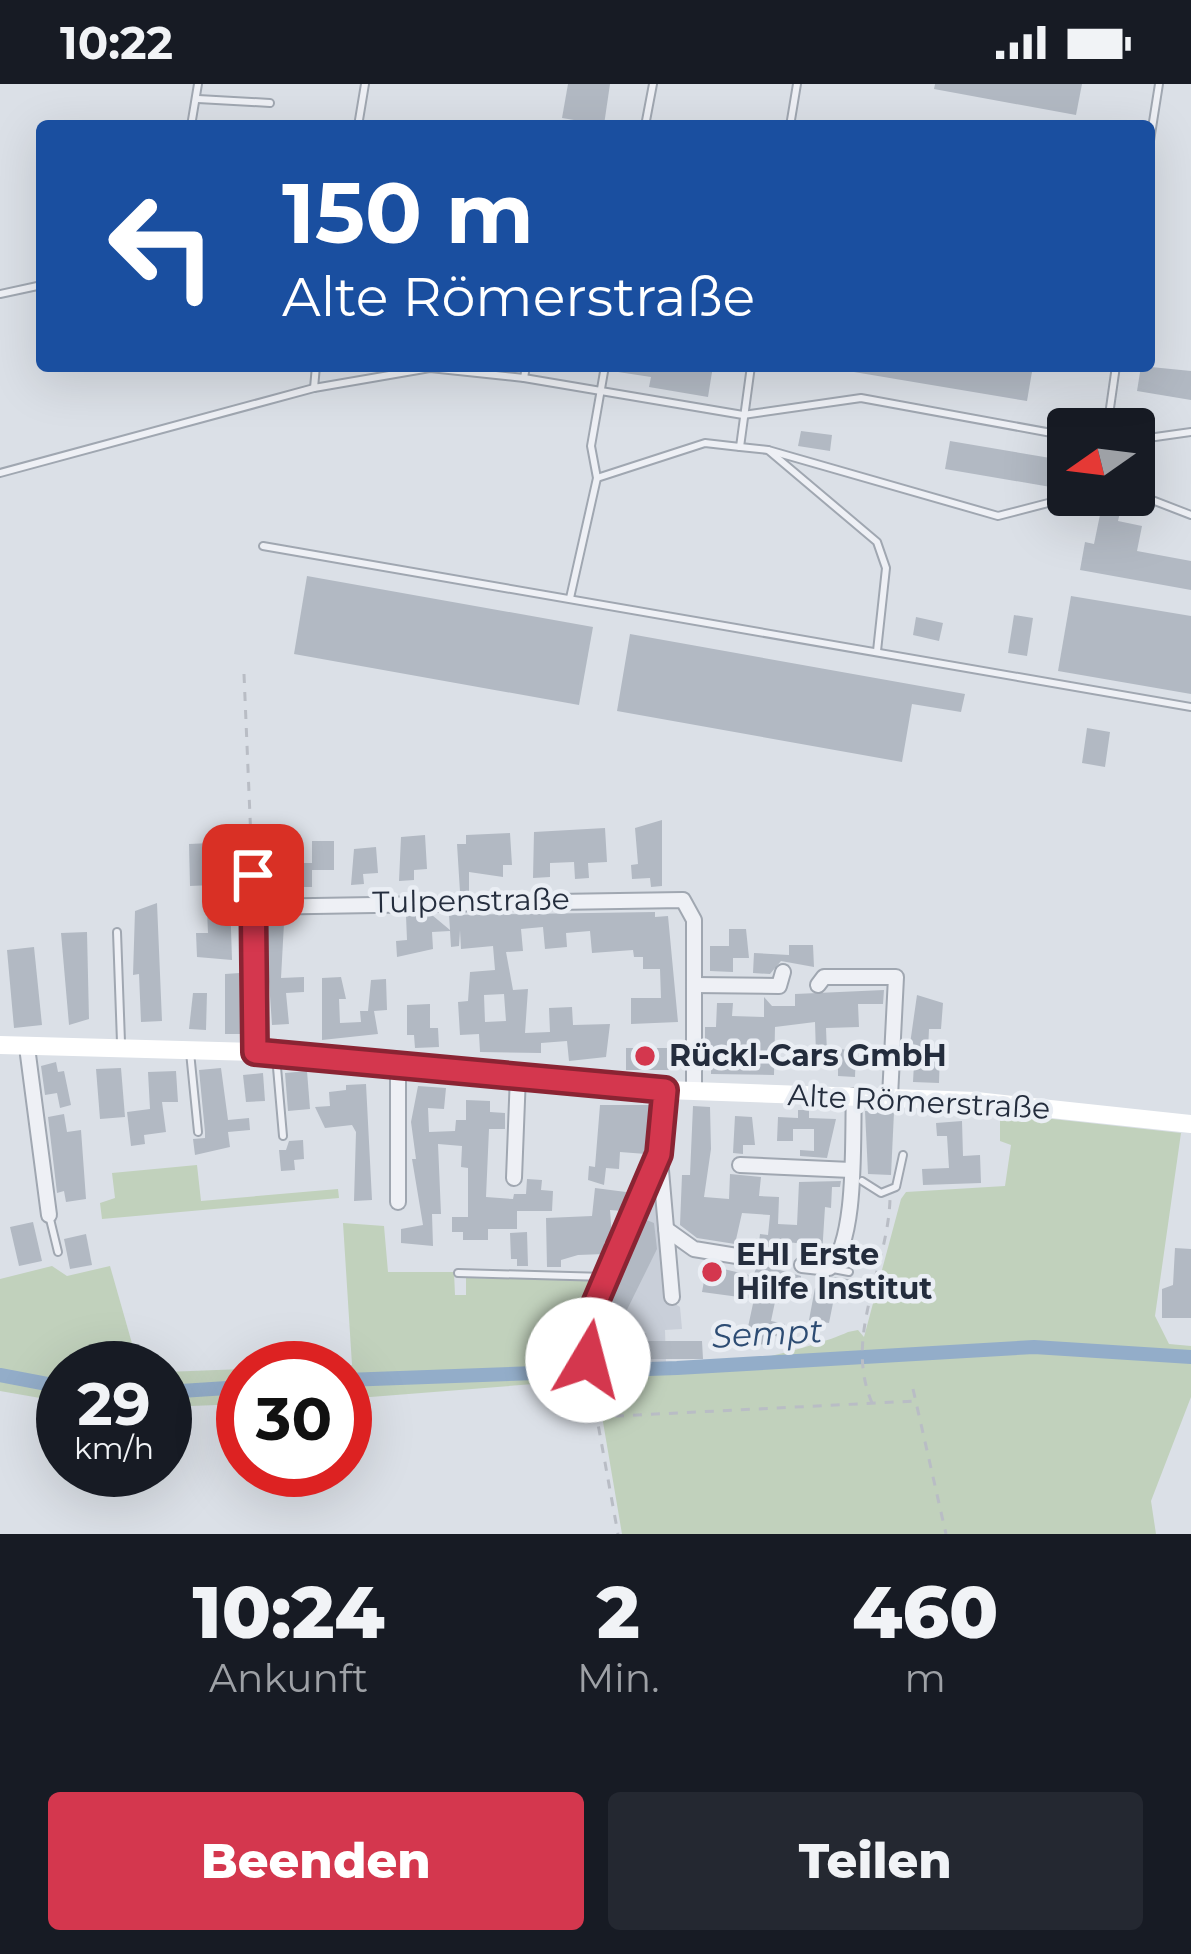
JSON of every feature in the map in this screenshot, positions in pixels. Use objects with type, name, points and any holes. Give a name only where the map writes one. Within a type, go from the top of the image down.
[{"type":"main road","name":"Alte Römerstraße","points":[[0,1045],[255,1052],[665,1090],[976,1100],[1191,1124]]},
{"type":"street","points":[[253,875],[255,1052]]},
{"type":"street","name":"Tulpenstraße","points":[[253,907],[671,897],[688,904],[694,920],[694,985]]},
{"type":"street","points":[[694,1091],[694,985],[779,986],[783,972]]},
{"type":"street","points":[[818,985],[824,977],[904,976],[890,1097]]},
{"type":"street","points":[[27,1047],[50,1215]]},
{"type":"street","points":[[398,1065],[398,1202]]},
{"type":"street","points":[[514,1178],[518,1076]]},
{"type":"street","points":[[665,1090],[659,1154],[672,1297]]},
{"type":"street","points":[[802,1265],[829,1268],[836,1262],[856,1176],[854,1096]]},
{"type":"street","points":[[589,1378],[590,1320],[659,1154]]},
{"type":"street","points":[[740,1165],[856,1176]]},
{"type":"street","points":[[666,1229],[694,1249],[749,1258]]},
{"type":"lane","points":[[193,120],[198,84]]},
{"type":"lane","points":[[359,120],[365,84]]},
{"type":"lane","points":[[646,120],[653,84]]},
{"type":"lane","points":[[791,120],[797,84]]},
{"type":"lane","points":[[1153,120],[1159,84]]},
{"type":"lane","points":[[198,99],[270,103]]},
{"type":"lane","points":[[0,294],[36,286]]},
{"type":"lane","points":[[314,388],[315,372]]},
{"type":"lane","points":[[0,472],[314,388],[403,372]]},
{"type":"lane","points":[[473,372],[743,415],[862,398],[1047,432]]},
{"type":"lane","points":[[524,378],[525,372]]},
{"type":"lane","points":[[570,598],[597,478],[591,446],[604,372]]},
{"type":"lane","points":[[740,447],[750,372]]},
{"type":"lane","points":[[1109,408],[1115,372]]},
{"type":"lane","points":[[1155,437],[1191,432]]},
{"type":"lane","points":[[597,478],[705,443],[768,450],[998,516],[1047,503]]},
{"type":"lane","points":[[768,450],[877,542],[884,554],[878,651]]},
{"type":"lane","points":[[1155,501],[1191,515]]},
{"type":"lane","points":[[263,546],[1191,707]]},
{"type":"lane","points":[[116,932],[122,1049]]},
{"type":"lane","points":[[190,1051],[198,1132]]},
{"type":"lane","points":[[276,1054],[283,1136]]},
{"type":"lane","points":[[856,1176],[874,1191],[890,1191],[900,1181],[902,1155]]},
{"type":"lane","points":[[50,1215],[58,1252]]},
{"type":"lane","points":[[829,1268],[850,1272]]},
{"type":"lane","points":[[458,1274],[606,1276]]},
{"type":"path","points":[[244,674],[253,875]]},
{"type":"path","points":[[872,1403],[861,1348],[889,1240],[890,1191]]},
{"type":"path","points":[[589,1378],[618,1534]]},
{"type":"path","points":[[913,1389],[946,1534]]},
{"type":"path","points":[[597,1417],[916,1401]]},
{"type":"shaded area","points":[[658,1182],[667,1299],[680,1307],[682,1329],[665,1330],[666,1363],[593,1361],[594,1320],[650,1184]]},
{"type":"green space","points":[[1000,1116],[1181,1133],[1155,1316],[1169,1344],[1191,1346],[1191,1397],[1151,1501],[1156,1534],[622,1534],[593,1363],[628,1375],[677,1373],[772,1356],[858,1330],[864,1337],[901,1199],[906,1192],[1005,1186],[1011,1145],[1000,1141]]},
{"type":"green space","points":[[197,1165],[201,1201],[338,1189],[339,1198],[102,1219],[100,1203],[115,1198],[112,1173]]},
{"type":"green space","points":[[343,1223],[384,1226],[388,1272],[454,1272],[455,1295],[466,1295],[466,1278],[599,1280],[584,1380],[372,1397],[372,1341],[350,1341]]},
{"type":"green space","points":[[52,1266],[67,1276],[110,1266],[131,1341],[36,1341],[36,1397],[0,1391],[0,1279]]},
{"type":"green space","points":[[216,1370],[216,1405],[192,1406],[192,1371]]},
{"type":"building","points":[[568,84],[610,84],[605,120],[562,118]]},
{"type":"building","points":[[935,84],[1082,84],[1076,115],[934,89]]},
{"type":"building","points":[[1155,367],[1191,371],[1191,400],[1137,391],[1140,372],[1155,372]]},
{"type":"building","points":[[618,372],[712,372],[708,397],[649,387],[651,377]]},
{"type":"building","points":[[854,372],[1032,372],[1027,401]]},
{"type":"building","points":[[801,431],[832,435],[830,451],[798,446]]},
{"type":"building","points":[[950,441],[1047,457],[1047,486],[945,469]]},
{"type":"building","points":[[1100,516],[1119,516],[1118,521],[1142,526],[1137,551],[1191,561],[1191,590],[1080,570],[1085,542],[1094,544]]},
{"type":"building","points":[[307,576],[593,627],[579,705],[294,654]]},
{"type":"building","points":[[1071,596],[1191,616],[1191,694],[1058,671]]},
{"type":"building","points":[[1014,615],[1033,618],[1027,656],[1008,653]]},
{"type":"building","points":[[916,617],[943,623],[939,641],[913,635]]},
{"type":"building","points":[[630,634],[965,694],[961,712],[912,704],[902,762],[617,711]]},
{"type":"building","points":[[1087,728],[1110,732],[1105,767],[1082,763]]},
{"type":"building","points":[[662,820],[662,886],[651,887],[650,878],[632,879],[631,865],[638,864],[635,828]]},
{"type":"building","points":[[605,828],[607,862],[588,863],[589,878],[575,879],[574,862],[550,863],[550,877],[533,878],[534,832]]},
{"type":"building","points":[[510,833],[512,865],[503,865],[503,877],[469,872],[469,892],[460,892],[457,844],[466,844],[466,835]]},
{"type":"building","points":[[425,835],[427,869],[414,870],[414,880],[399,881],[401,837]]},
{"type":"building","points":[[312,841],[334,841],[334,870],[312,870],[312,887],[301,887],[301,863],[312,863]]},
{"type":"building","points":[[211,843],[212,885],[190,886],[189,844]]},
{"type":"building","points":[[376,847],[378,873],[363,874],[364,884],[351,885],[354,849]]},
{"type":"building","points":[[282,848],[283,872],[271,873],[272,889],[264,890],[260,849]]},
{"type":"building","points":[[206,886],[236,886],[236,899],[230,899],[232,960],[197,957],[196,933],[208,933]]},
{"type":"building","points":[[157,903],[162,1021],[141,1022],[139,974],[133,975],[135,911]]},
{"type":"building","points":[[655,912],[655,917],[668,916],[678,1022],[631,1024],[631,998],[661,998],[660,969],[643,969],[643,957],[634,957],[633,950],[592,953],[590,931],[566,933],[567,947],[545,949],[543,927],[521,929],[523,951],[506,952],[513,990],[528,989],[525,1033],[550,1032],[549,1008],[572,1007],[573,1025],[610,1024],[606,1057],[569,1061],[567,1041],[541,1043],[541,1053],[480,1052],[479,1034],[460,1035],[458,1002],[468,1001],[470,972],[495,970],[493,946],[461,949],[460,930],[459,946],[451,947],[450,931],[432,932],[433,949],[397,957],[396,941],[407,940],[406,916],[432,915],[450,930],[449,915]],"holes":[[[504,994],[506,1021],[485,1022],[484,995]]]},
{"type":"building","points":[[265,923],[284,923],[281,978],[304,977],[304,992],[286,993],[289,1024],[272,1025]]},
{"type":"building","points":[[729,929],[746,929],[749,958],[733,958],[733,972],[710,971],[710,946],[729,946]]},
{"type":"building","points":[[87,932],[89,1019],[69,1025],[61,933]]},
{"type":"building","points":[[789,945],[813,945],[814,967],[781,961],[770,974],[753,973],[754,953],[789,955]]},
{"type":"building","points":[[34,947],[42,1025],[14,1028],[7,950]]},
{"type":"building","points":[[240,973],[242,1034],[225,1034],[225,974]]},
{"type":"building","points":[[341,977],[346,999],[339,999],[340,1023],[361,1022],[360,1011],[368,1011],[371,980],[386,979],[387,1010],[374,1011],[378,1034],[322,1040],[322,978]]},
{"type":"building","points":[[884,990],[883,1004],[858,1004],[859,1027],[826,1028],[827,1053],[816,1054],[815,1022],[775,1027],[774,1075],[711,1074],[711,1064],[705,1064],[705,1027],[716,1027],[717,1003],[733,1003],[732,1016],[764,1017],[764,997],[772,1006],[795,1006],[795,994]]},
{"type":"building","points":[[193,993],[207,993],[206,1030],[189,1029]]},
{"type":"building","points":[[917,995],[943,1003],[941,1029],[929,1029],[928,1051],[940,1052],[939,1083],[913,1082],[915,1045],[910,1044]]},
{"type":"building","points":[[430,1004],[430,1028],[438,1028],[439,1047],[415,1048],[414,1035],[407,1035],[407,1005]]},
{"type":"building","points":[[626,1048],[673,1048],[673,1070],[626,1070]]},
{"type":"building","points":[[838,1049],[856,1050],[855,1077],[838,1076]]},
{"type":"building","points":[[56,1062],[58,1072],[64,1071],[71,1105],[60,1108],[57,1093],[45,1095],[41,1066]]},
{"type":"building","points":[[121,1068],[125,1117],[100,1119],[96,1069]]},
{"type":"building","points":[[221,1068],[228,1120],[249,1118],[250,1130],[228,1132],[230,1147],[195,1155],[193,1139],[205,1138],[199,1070]]},
{"type":"building","points":[[176,1071],[178,1102],[162,1102],[166,1132],[144,1135],[145,1144],[131,1146],[127,1112],[150,1109],[148,1072]]},
{"type":"building","points":[[307,1071],[310,1109],[288,1111],[285,1073]]},
{"type":"building","points":[[263,1073],[265,1101],[246,1102],[243,1075]]},
{"type":"building","points":[[366,1084],[372,1200],[354,1201],[356,1132],[352,1125],[325,1128],[315,1107],[330,1106],[329,1092]]},
{"type":"building","points":[[418,1086],[446,1088],[444,1109],[428,1108],[429,1132],[455,1131],[456,1120],[466,1120],[466,1100],[490,1101],[490,1112],[505,1113],[505,1129],[489,1129],[486,1197],[513,1199],[514,1194],[526,1194],[527,1179],[542,1180],[541,1190],[553,1191],[552,1211],[517,1211],[517,1229],[488,1229],[488,1240],[463,1240],[463,1232],[452,1232],[452,1217],[468,1217],[468,1168],[461,1167],[462,1146],[438,1144],[441,1214],[432,1214],[433,1246],[401,1243],[401,1229],[423,1225],[412,1159],[416,1159],[411,1122]]},
{"type":"building","points":[[600,1105],[651,1105],[646,1154],[620,1152],[619,1169],[606,1168],[604,1185],[588,1180],[589,1166],[595,1167]]},
{"type":"building","points":[[693,1106],[710,1107],[711,1149],[704,1197],[729,1199],[730,1174],[761,1177],[759,1196],[779,1197],[778,1224],[797,1225],[799,1182],[841,1181],[840,1187],[832,1187],[831,1208],[825,1207],[822,1255],[803,1254],[803,1244],[781,1241],[780,1252],[758,1250],[760,1234],[768,1235],[770,1215],[742,1213],[735,1244],[697,1238],[680,1225],[682,1175],[690,1175]]},
{"type":"building","points":[[798,1110],[809,1110],[809,1118],[836,1119],[827,1158],[800,1156],[800,1150],[814,1151],[814,1129],[793,1129],[793,1141],[777,1141],[778,1117],[798,1118]]},
{"type":"building","points":[[865,1111],[894,1112],[891,1175],[868,1174]]},
{"type":"building","points":[[64,1114],[67,1132],[81,1130],[86,1199],[66,1202],[64,1191],[57,1193],[48,1117]]},
{"type":"building","points":[[735,1116],[752,1117],[755,1145],[743,1145],[743,1154],[733,1153]]},
{"type":"building","points":[[962,1121],[963,1156],[980,1155],[981,1183],[923,1185],[922,1169],[949,1168],[947,1136],[937,1136],[936,1123]]},
{"type":"building","points":[[303,1140],[304,1159],[294,1160],[295,1170],[281,1171],[279,1150],[286,1150],[289,1141]]},
{"type":"building","points":[[595,1188],[626,1192],[623,1211],[610,1210],[612,1237],[604,1243],[604,1254],[578,1255],[561,1260],[561,1267],[547,1267],[546,1218],[592,1216]]},
{"type":"building","points":[[644,1219],[654,1223],[657,1249],[615,1334],[646,1333],[647,1341],[702,1341],[703,1359],[600,1359],[600,1322]]},
{"type":"building","points":[[33,1222],[42,1261],[19,1266],[10,1227]]},
{"type":"building","points":[[527,1232],[528,1266],[517,1266],[517,1259],[511,1259],[510,1233]]},
{"type":"building","points":[[86,1234],[92,1265],[70,1269],[64,1239]]},
{"type":"building","points":[[1175,1248],[1191,1249],[1191,1318],[1162,1318],[1162,1289],[1173,1285]]},
{"type":"building","points":[[758,1264],[801,1276],[800,1285],[790,1284],[788,1303],[775,1302],[771,1321],[785,1324],[782,1338],[772,1335],[769,1346],[745,1341],[754,1299],[702,1292],[707,1265],[753,1276]]},
{"type":"building","points":[[824,1279],[859,1281],[857,1292],[836,1288],[829,1323],[809,1320],[815,1288],[822,1289]]},
{"type":"waterway","name":"Sempt","points":[[372,1379],[677,1368],[1034,1347],[1191,1357]]},
{"type":"waterway","name":"Sempt","points":[[0,1375],[36,1382]]},
{"type":"waterway","name":"Sempt","points":[[192,1390],[216,1389]]},
{"type":"place","name":"Rückl-Cars GmbH","points":[[645,1056]]},
{"type":"place","name":"EHI Erste Hilfe Institut","points":[[712,1272]]},
{"type":"route","points":[[253,875],[255,1052],[665,1090],[659,1154],[591,1313],[588,1360]]}]
